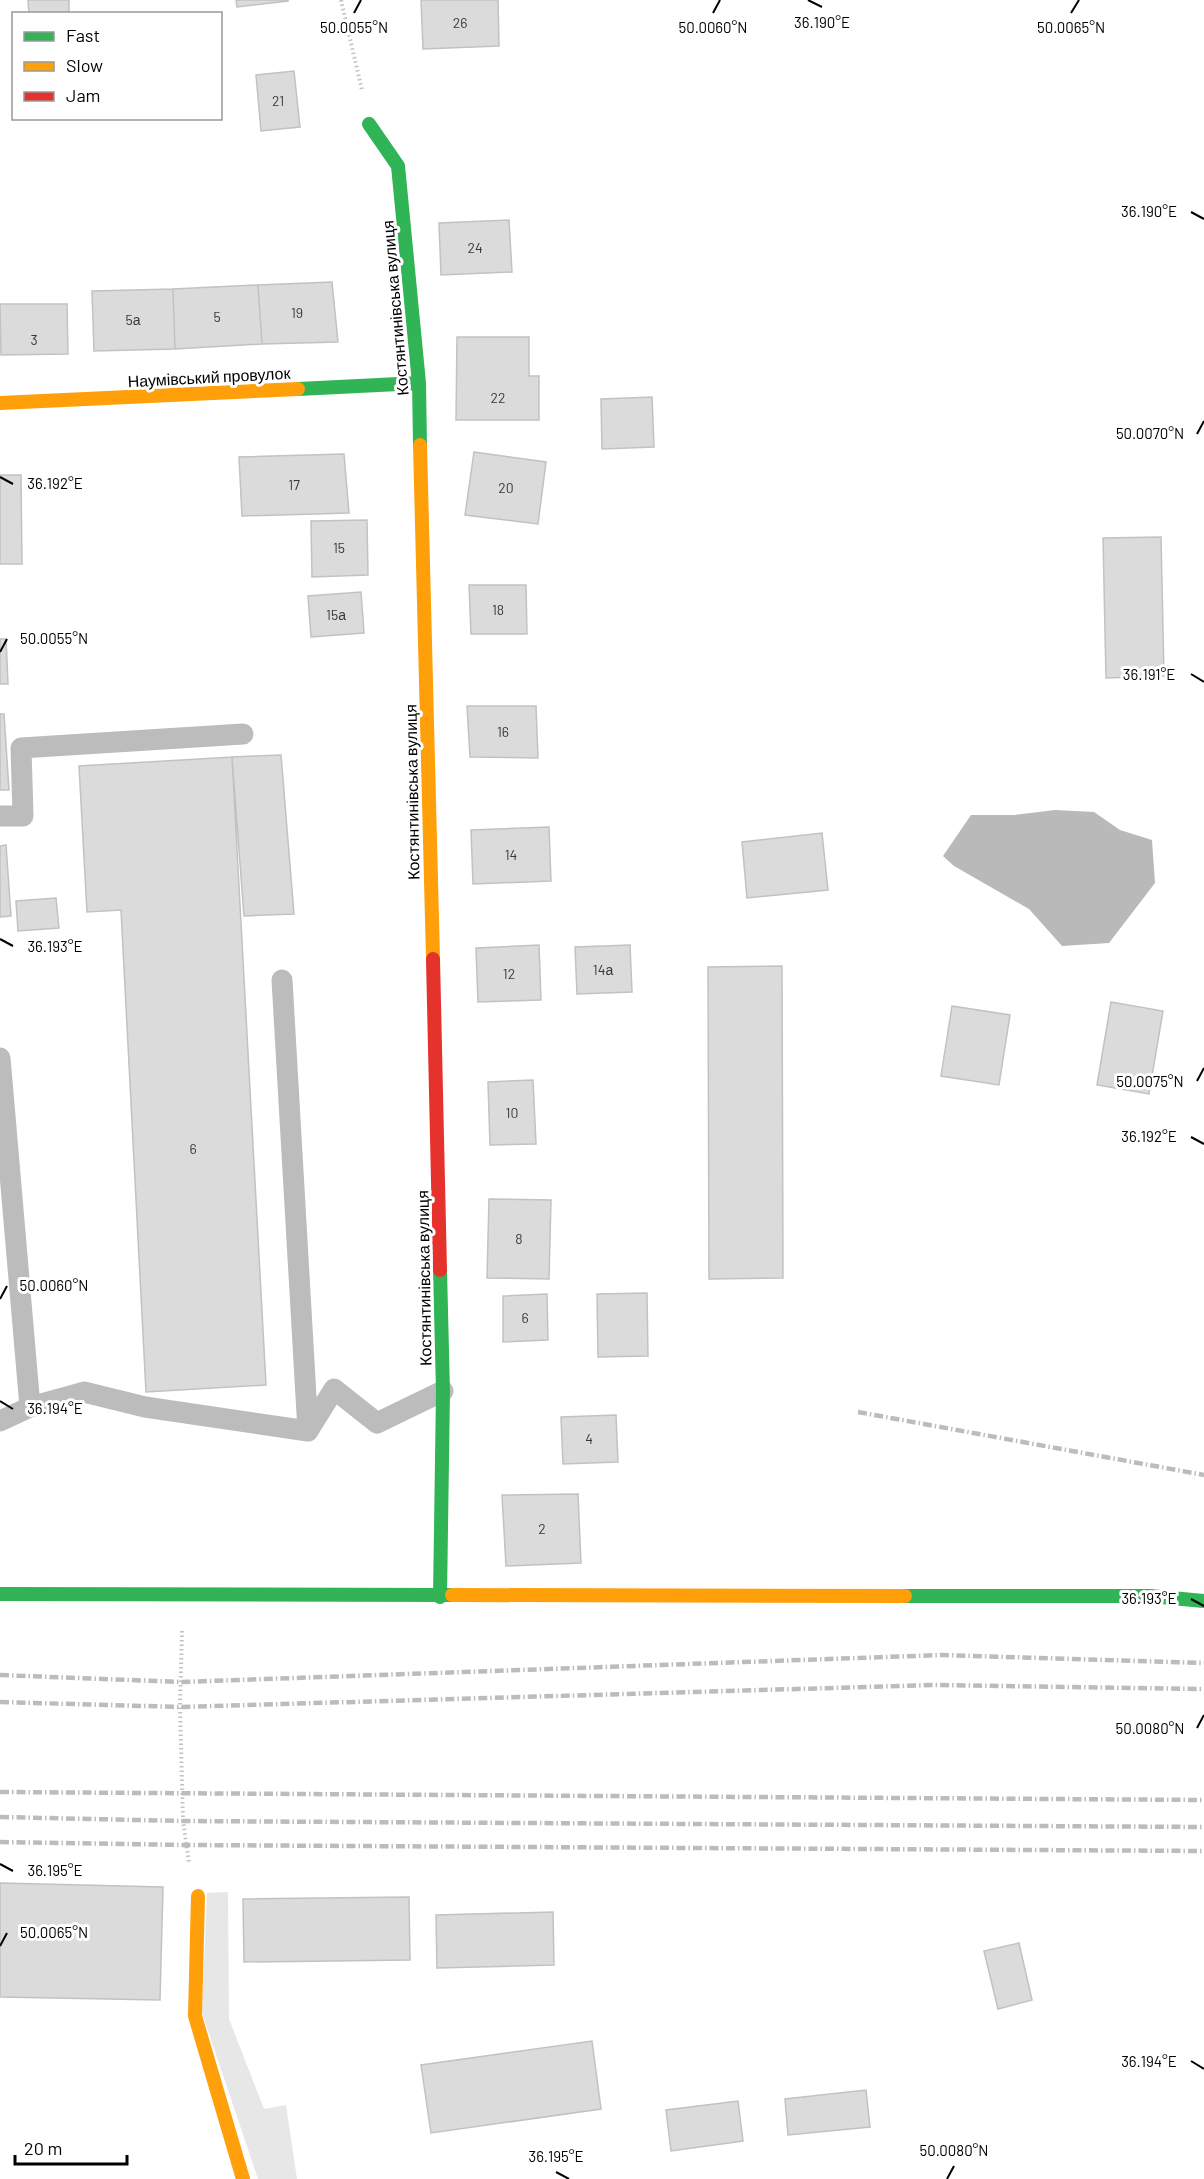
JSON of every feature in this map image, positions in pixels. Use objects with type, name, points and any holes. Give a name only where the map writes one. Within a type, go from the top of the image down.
[{"type":"street","name":"Костянтинівська вулиця","points":[[369,124],[399,166],[419,383],[443,1391],[441,1597]]},
{"type":"street","name":"Наумівський провулок","points":[[0,404],[419,383]]},
{"type":"street","points":[[1,1594],[441,1597],[1150,1596],[1204,1601]]},
{"type":"street","points":[[198,1896],[195,2016],[243,2179]]},
{"type":"lane","points":[[0,816],[22,816],[21,748],[243,734]]},
{"type":"lane","points":[[282,980],[308,1431]]},
{"type":"lane","points":[[0,1058],[30,1407]]},
{"type":"lane","points":[[308,1431],[334,1389],[377,1423],[443,1391]]},
{"type":"lane","points":[[0,1421],[30,1407],[84,1392],[145,1407],[308,1431]]},
{"type":"path","points":[[341,0],[369,124]]},
{"type":"path","points":[[182,1594],[180,1707],[183,1821],[191,1873],[198,1896]]},
{"type":"shaded area","points":[[1055,810],[1094,812],[1120,830],[1152,840],[1155,883],[1109,943],[1062,946],[1029,909],[954,866],[943,856],[971,815],[1014,815]]},
{"type":"shaded area","points":[[228,1892],[229,2019],[264,2109],[286,2105],[297,2179],[258,2179],[202,2013],[207,1893]]},
{"type":"building","points":[[28,0],[69,0],[69,12],[29,12]]},
{"type":"building","points":[[236,0],[288,0],[288,1],[237,7]]},
{"type":"building","points":[[421,0],[498,0],[499,46],[423,49]]},
{"type":"building","points":[[294,71],[300,127],[261,131],[256,75]]},
{"type":"building","points":[[509,220],[512,272],[441,275],[439,223]]},
{"type":"building","points":[[332,282],[338,342],[262,344],[258,285]]},
{"type":"building","points":[[258,285],[262,344],[175,349],[173,289]]},
{"type":"building","points":[[173,289],[175,349],[94,351],[92,291]]},
{"type":"building","points":[[0,304],[67,304],[68,354],[1,355]]},
{"type":"building","points":[[457,337],[529,337],[529,376],[539,376],[539,420],[456,420]]},
{"type":"building","points":[[652,397],[654,447],[602,449],[601,399]]},
{"type":"building","points":[[474,452],[546,462],[538,524],[465,515]]},
{"type":"building","points":[[344,454],[349,513],[242,516],[239,457]]},
{"type":"building","points":[[0,475],[21,475],[22,564],[0,564]]},
{"type":"building","points":[[367,520],[368,575],[312,577],[311,521]]},
{"type":"building","points":[[1161,537],[1164,676],[1106,678],[1103,538]]},
{"type":"building","points":[[469,585],[526,585],[527,634],[471,634]]},
{"type":"building","points":[[361,592],[364,633],[311,637],[308,596]]},
{"type":"building","points":[[0,639],[6,639],[8,684],[0,684]]},
{"type":"building","points":[[467,706],[536,706],[538,758],[470,757]]},
{"type":"building","points":[[0,714],[4,714],[9,790],[0,790]]},
{"type":"building","points":[[281,755],[294,914],[244,916],[232,757]]},
{"type":"building","points":[[232,757],[266,1385],[146,1392],[121,910],[87,912],[79,766]]},
{"type":"building","points":[[549,827],[551,881],[473,884],[471,830]]},
{"type":"building","points":[[822,833],[828,890],[747,898],[742,842]]},
{"type":"building","points":[[6,845],[11,916],[0,917],[0,846]]},
{"type":"building","points":[[56,898],[59,928],[18,931],[16,901]]},
{"type":"building","points":[[539,945],[541,1000],[478,1002],[476,948]]},
{"type":"building","points":[[630,945],[632,992],[577,994],[575,947]]},
{"type":"building","points":[[782,966],[783,1278],[709,1279],[708,967]]},
{"type":"building","points":[[1111,1002],[1163,1011],[1149,1094],[1097,1085]]},
{"type":"building","points":[[952,1006],[1010,1015],[999,1085],[941,1076]]},
{"type":"building","points":[[533,1080],[536,1144],[490,1145],[488,1082]]},
{"type":"building","points":[[489,1199],[551,1200],[549,1279],[487,1278]]},
{"type":"building","points":[[647,1293],[648,1356],[598,1357],[597,1294]]},
{"type":"building","points":[[547,1294],[548,1340],[503,1342],[503,1296]]},
{"type":"building","points":[[616,1415],[618,1462],[563,1464],[561,1417]]},
{"type":"building","points":[[578,1494],[581,1563],[506,1566],[502,1495]]},
{"type":"building","points":[[0,1883],[163,1887],[160,2000],[0,1997]]},
{"type":"building","points":[[409,1897],[410,1960],[244,1962],[243,1899]]},
{"type":"building","points":[[553,1912],[554,1965],[437,1968],[436,1915]]},
{"type":"building","points":[[1019,1943],[1032,2000],[998,2009],[984,1951]]},
{"type":"building","points":[[592,2041],[601,2109],[431,2133],[421,2065]]},
{"type":"building","points":[[866,2090],[870,2127],[788,2135],[785,2099]]},
{"type":"building","points":[[738,2101],[743,2141],[671,2151],[666,2110]]},
{"type":"railway","points":[[858,1412],[1204,1475]]},
{"type":"railway","points":[[0,1675],[182,1682],[942,1655],[1204,1663]]},
{"type":"railway","points":[[0,1702],[180,1707],[933,1685],[1204,1689]]},
{"type":"railway","points":[[0,1792],[1204,1800]]},
{"type":"railway","points":[[0,1817],[183,1821],[1204,1827]]},
{"type":"railway","points":[[0,1842],[1204,1851]]},
{"type":"traffic: fast","points":[[369,124],[398,166],[419,383],[420,445]]},
{"type":"traffic: fast","points":[[298,389],[419,383]]},
{"type":"traffic: fast","points":[[440,1270],[443,1391],[440,1597]]},
{"type":"traffic: fast","points":[[0,1594],[452,1595]]},
{"type":"traffic: fast","points":[[905,1596],[1150,1596],[1204,1601]]},
{"type":"traffic: slow","points":[[0,403],[298,389]]},
{"type":"traffic: slow","points":[[420,445],[433,959]]},
{"type":"traffic: slow","points":[[452,1595],[905,1596]]},
{"type":"traffic: slow","points":[[198,1896],[195,2016],[243,2179]]},
{"type":"traffic: jam","points":[[433,959],[440,1270]]}]
